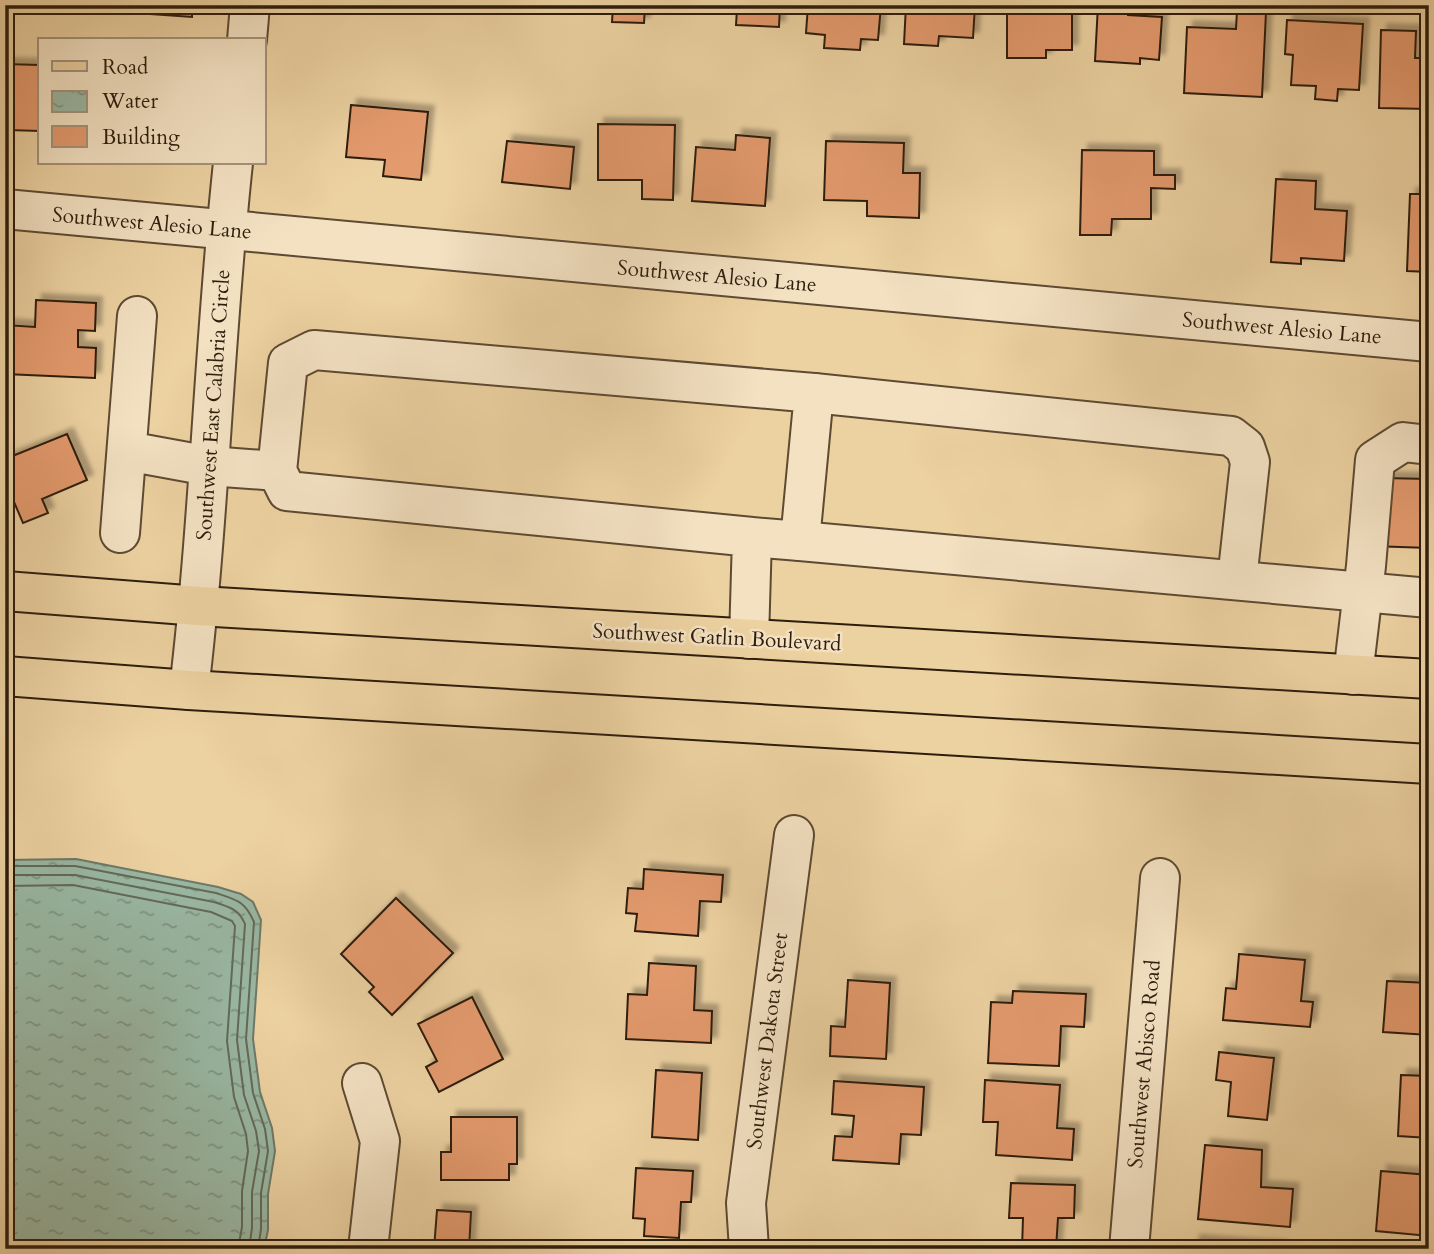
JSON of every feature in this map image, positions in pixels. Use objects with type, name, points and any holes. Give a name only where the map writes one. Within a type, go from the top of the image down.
[{"type":"main road","name":"Southwest Gatlin Boulevard","points":[[5,591],[199,606],[1429,679]]},
{"type":"main road","points":[[5,676],[189,690],[1429,764]]},
{"type":"street","points":[[247,38],[250,5]]},
{"type":"street","name":"Southwest East Calabria Circle","points":[[189,690],[199,606],[233,164]]},
{"type":"street","name":"Southwest Alesio Lane","points":[[5,209],[1429,342]]},
{"type":"street","points":[[120,533],[137,316]]},
{"type":"street","points":[[1237,580],[1250,462],[1245,447],[1231,436],[814,393],[314,350],[288,363],[277,471],[287,491],[752,537],[1429,598]]},
{"type":"street","points":[[800,541],[814,393]]},
{"type":"street","points":[[1353,674],[1375,460],[1403,442],[1429,445]]},
{"type":"street","points":[[127,451],[209,466],[277,471]]},
{"type":"street","points":[[749,639],[752,537]]},
{"type":"street","name":"Southwest Dakota Street","points":[[749,1249],[746,1203],[794,835]]},
{"type":"street","name":"Southwest Abisco Road","points":[[1129,1249],[1160,878]]},
{"type":"street","points":[[362,1083],[380,1141],[368,1249]]},
{"type":"water","points":[[76,859],[218,887],[241,894],[253,902],[261,920],[253,1039],[260,1092],[272,1128],[275,1151],[268,1194],[268,1230],[264,1249],[5,1249],[5,860]]},
{"type":"building","points":[[123,5],[192,5],[192,17],[122,12]]},
{"type":"building","points":[[437,5],[491,5],[491,8],[437,10]]},
{"type":"building","points":[[613,5],[683,5],[683,8],[645,6],[644,23],[612,22]]},
{"type":"building","points":[[719,5],[780,5],[779,27],[736,25],[737,9],[719,8]]},
{"type":"building","points":[[808,5],[881,5],[878,40],[861,39],[860,50],[824,48],[825,35],[806,33]]},
{"type":"building","points":[[906,5],[975,5],[973,38],[939,36],[938,46],[904,44]]},
{"type":"building","points":[[1007,5],[1072,5],[1072,50],[1046,50],[1046,58],[1007,58]]},
{"type":"building","points":[[1098,5],[1128,5],[1128,15],[1162,17],[1159,60],[1140,58],[1140,64],[1095,61]]},
{"type":"building","points":[[1237,11],[1266,12],[1262,97],[1184,93],[1187,27],[1236,29]]},
{"type":"building","points":[[1287,20],[1363,24],[1359,90],[1338,89],[1337,101],[1315,99],[1316,86],[1291,85],[1293,55],[1285,54]]},
{"type":"building","points":[[1381,30],[1416,31],[1415,58],[1429,58],[1429,109],[1379,108]]},
{"type":"building","points":[[5,64],[38,65],[38,131],[8,130],[9,116],[5,115]]},
{"type":"building","points":[[351,105],[428,112],[421,180],[383,176],[385,160],[346,157]]},
{"type":"building","points":[[598,124],[675,125],[673,200],[642,199],[642,180],[598,180]]},
{"type":"building","points":[[736,135],[770,138],[765,206],[692,201],[696,147],[735,150]]},
{"type":"building","points":[[507,141],[574,147],[570,189],[502,182]]},
{"type":"building","points":[[826,141],[904,143],[903,173],[920,173],[919,218],[867,216],[867,201],[824,200]]},
{"type":"building","points":[[1082,150],[1154,151],[1154,175],[1175,175],[1175,189],[1151,188],[1151,219],[1112,219],[1111,235],[1080,235]]},
{"type":"building","points":[[1276,179],[1316,181],[1315,209],[1347,211],[1344,261],[1301,258],[1301,264],[1271,262]]},
{"type":"building","points":[[1410,194],[1429,194],[1429,272],[1407,271]]},
{"type":"building","points":[[36,300],[96,303],[95,331],[78,330],[78,347],[96,348],[95,378],[5,374],[5,325],[35,327]]},
{"type":"building","points":[[67,434],[87,480],[42,499],[48,513],[23,523],[5,481],[5,459]]},
{"type":"building","points":[[1383,478],[1429,479],[1429,548],[1371,546]]},
{"type":"building","points":[[644,869],[723,875],[721,902],[700,901],[698,936],[635,931],[637,914],[626,913],[628,888],[643,889]]},
{"type":"building","points":[[396,898],[453,953],[392,1015],[369,992],[374,987],[341,954]]},
{"type":"building","points":[[1239,954],[1305,960],[1301,1001],[1313,1002],[1310,1027],[1223,1020],[1226,988],[1236,989]]},
{"type":"building","points":[[649,963],[696,966],[694,1010],[712,1011],[711,1043],[626,1039],[628,994],[647,995]]},
{"type":"building","points":[[848,980],[890,983],[886,1059],[830,1056],[831,1026],[845,1027]]},
{"type":"building","points":[[1387,981],[1429,983],[1429,1035],[1383,1032]]},
{"type":"building","points":[[1013,991],[1086,994],[1084,1027],[1061,1026],[1059,1066],[988,1063],[991,1002],[1012,1003]]},
{"type":"building","points":[[472,997],[503,1059],[439,1092],[426,1067],[437,1061],[418,1024]]},
{"type":"building","points":[[1219,1052],[1274,1058],[1267,1120],[1228,1116],[1231,1082],[1216,1080]]},
{"type":"building","points":[[656,1070],[702,1073],[698,1140],[652,1137]]},
{"type":"building","points":[[1401,1075],[1429,1076],[1429,1138],[1398,1136]]},
{"type":"building","points":[[985,1080],[1060,1085],[1057,1128],[1074,1129],[1072,1160],[996,1155],[998,1122],[983,1122]]},
{"type":"building","points":[[834,1081],[924,1087],[921,1135],[901,1134],[899,1164],[833,1160],[835,1136],[852,1137],[854,1116],[832,1114]]},
{"type":"building","points":[[451,1117],[517,1117],[517,1164],[509,1164],[509,1180],[441,1180],[441,1152],[451,1152]]},
{"type":"building","points":[[1205,1145],[1262,1150],[1261,1187],[1293,1189],[1290,1227],[1198,1219]]},
{"type":"building","points":[[636,1168],[693,1171],[691,1202],[681,1202],[679,1238],[644,1236],[645,1219],[633,1218]]},
{"type":"building","points":[[1381,1171],[1429,1175],[1429,1236],[1376,1231]]},
{"type":"building","points":[[1011,1183],[1075,1185],[1074,1218],[1058,1218],[1056,1249],[1022,1249],[1023,1218],[1009,1218]]},
{"type":"building","points":[[437,1210],[471,1212],[469,1249],[434,1249]]},
{"type":"building","points":[[1194,1241],[1281,1247],[1193,1249]]}]
